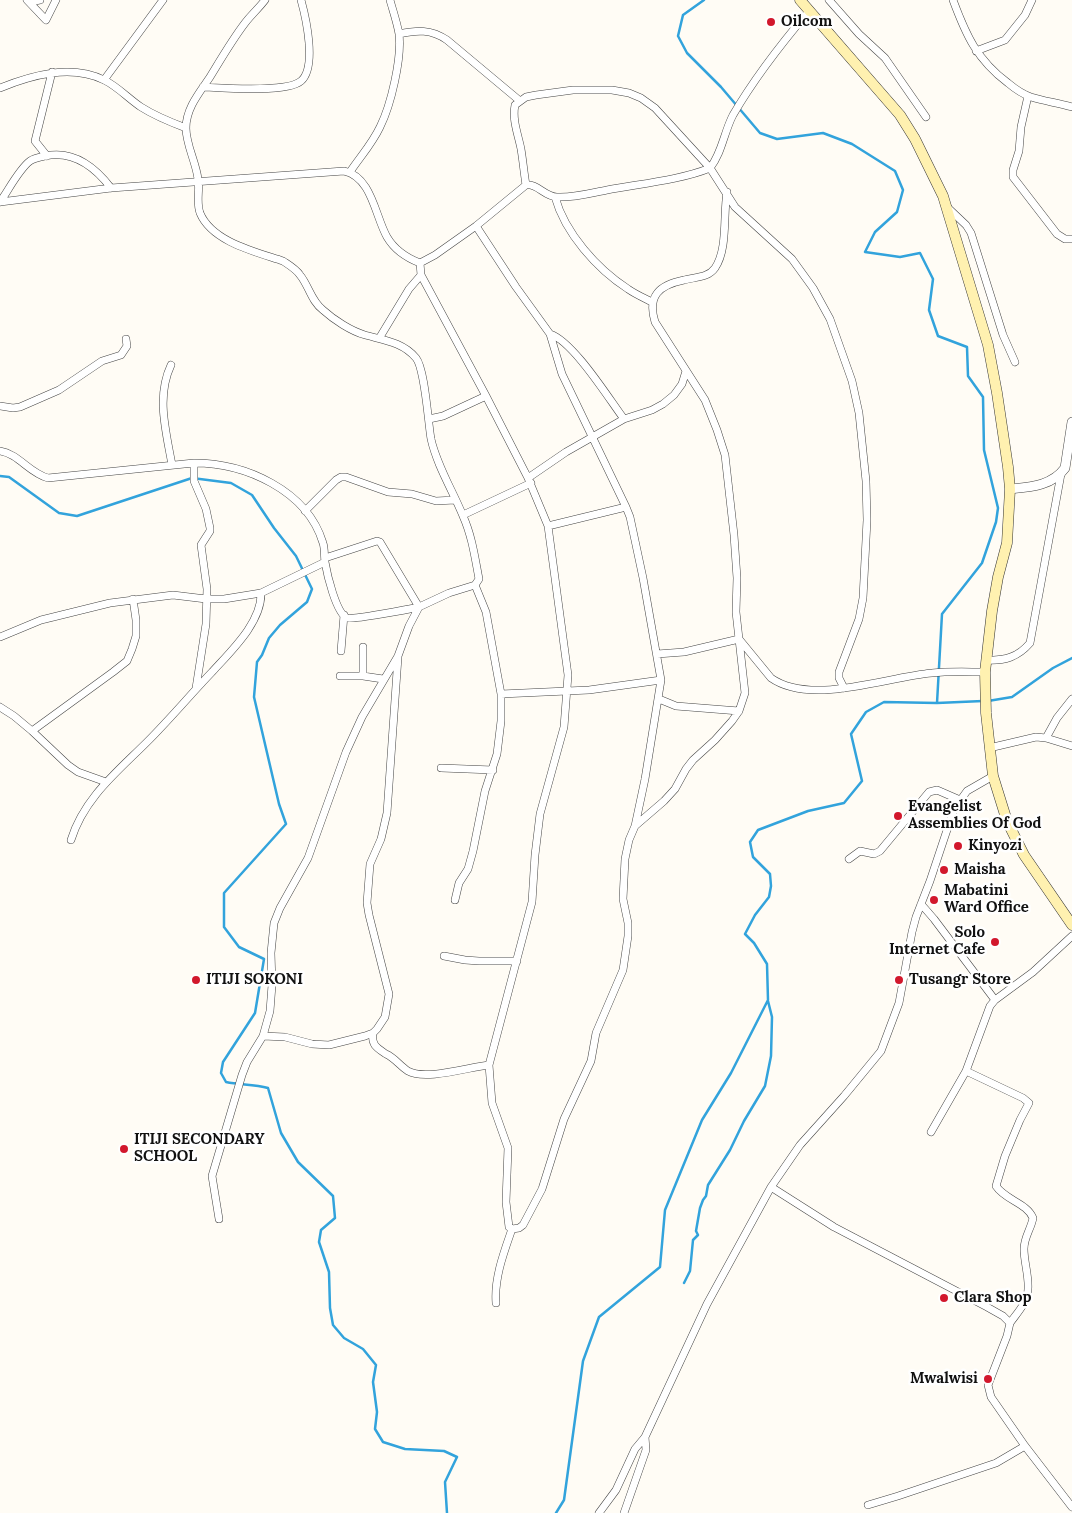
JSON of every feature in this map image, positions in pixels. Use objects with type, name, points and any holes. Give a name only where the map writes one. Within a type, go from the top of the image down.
[{"type":"main road","points":[[800,0],[900,115],[915,139],[934,176],[946,206],[988,346],[997,393],[1010,489],[1007,543],[992,611],[985,672],[986,713],[993,776],[1007,821],[1024,855],[1072,925]]},
{"type":"street","points":[[28,1],[40,0]]},
{"type":"street","points":[[28,1],[46,20],[56,0]]},
{"type":"street","points":[[104,80],[163,0]]},
{"type":"street","points":[[0,451],[15,456],[39,475],[48,478],[194,463],[216,465],[247,472],[279,488],[297,501],[305,510],[323,543],[325,560],[338,606],[344,615],[351,618],[419,607],[449,593],[475,585],[479,579],[472,543],[431,440],[418,360],[400,346],[380,337],[364,335],[322,310],[314,300],[302,276],[290,265],[233,244],[214,231],[200,212],[198,180],[186,128],[187,115],[203,86],[246,23],[265,0]]},
{"type":"street","points":[[203,86],[286,88],[304,80],[308,67],[309,45],[308,29],[301,0]]},
{"type":"street","points":[[350,172],[380,128],[386,112],[397,65],[399,34],[390,0]]},
{"type":"street","points":[[829,0],[859,34],[884,58],[926,117]]},
{"type":"street","points":[[954,0],[959,16],[976,51],[995,73],[1028,96],[1072,107]]},
{"type":"street","points":[[976,51],[1005,40],[1025,15],[1032,0]]},
{"type":"street","points":[[0,202],[112,188],[198,180],[321,174],[344,171],[357,176],[365,186],[386,236],[392,244],[404,255],[420,262],[435,255],[476,226],[526,185],[533,185],[545,194],[554,197],[572,197],[710,168],[715,162],[732,118],[748,91],[772,56],[809,11]]},
{"type":"street","points":[[399,34],[413,31],[427,31],[438,34],[520,101]]},
{"type":"street","points":[[47,156],[35,141],[52,72]]},
{"type":"street","points":[[0,88],[52,72],[74,73],[104,80],[143,108],[186,128]]},
{"type":"street","points":[[526,185],[514,112],[515,105],[536,94],[612,90],[629,93],[641,98],[655,108],[710,168],[735,207],[792,259],[813,288],[830,319],[852,381],[860,413],[863,445],[867,520],[862,605],[859,619],[839,672],[839,678],[844,688]]},
{"type":"street","points":[[1028,96],[1013,177],[1057,234],[1065,238],[1072,238]]},
{"type":"street","points":[[0,202],[30,161],[47,156],[67,156],[76,159],[95,169],[112,188]]},
{"type":"street","points":[[635,826],[664,801],[675,789],[690,765],[719,736],[739,711],[745,693],[745,677],[736,612],[737,578],[734,535],[725,455],[705,400],[655,322],[651,310],[652,302],[658,290],[683,280],[700,277],[710,273],[716,267],[722,253],[724,206],[727,192]]},
{"type":"street","points":[[554,197],[564,222],[576,240],[596,262],[629,290],[652,302]]},
{"type":"street","points":[[946,206],[966,225],[970,234],[1003,335],[1015,362]]},
{"type":"street","points":[[420,262],[421,275],[529,480],[548,526],[568,675],[564,727],[540,814],[532,902],[489,1065],[492,1103],[508,1148],[506,1202],[508,1227],[512,1229],[523,1225],[542,1189],[564,1119],[591,1061],[596,1033],[623,970],[628,936],[628,923],[623,899],[623,876],[629,840],[635,826],[645,779],[661,680],[630,516],[562,374],[550,334],[476,226]]},
{"type":"street","points":[[380,337],[409,289],[421,275]]},
{"type":"street","points":[[550,334],[563,341],[587,368],[624,419]]},
{"type":"street","points":[[0,406],[20,407],[59,390],[94,365],[108,358],[121,355],[127,346],[126,339]]},
{"type":"street","points":[[171,365],[166,377],[163,414],[172,465]]},
{"type":"street","points":[[462,515],[529,480],[552,460],[624,419],[652,410],[663,404],[674,395],[682,384],[686,371]]},
{"type":"street","points":[[429,420],[443,416],[486,396]]},
{"type":"street","points":[[1010,489],[1042,484],[1051,481],[1061,474],[1065,468],[1072,422]]},
{"type":"street","points":[[194,463],[194,481],[206,509],[210,528],[201,545],[206,575],[206,599],[204,643],[196,688]]},
{"type":"street","points":[[986,660],[1008,659],[1023,651],[1030,643],[1061,474]]},
{"type":"street","points":[[305,510],[341,477],[346,477],[388,492],[412,494],[436,501],[455,500]]},
{"type":"street","points":[[548,526],[626,507]]},
{"type":"street","points":[[0,637],[59,614],[76,612],[110,602],[173,595],[206,599],[234,598],[261,593],[298,576],[325,560],[376,541],[380,542],[419,607]]},
{"type":"street","points":[[455,900],[459,883],[470,861],[485,791],[493,770],[501,721],[501,694],[486,612],[475,585]]},
{"type":"street","points":[[71,840],[79,817],[106,782],[175,713],[242,638],[259,610],[261,593]]},
{"type":"street","points":[[32,731],[113,672],[126,660],[136,636],[133,599]]},
{"type":"street","points":[[219,1219],[212,1176],[242,1075],[247,1062],[263,1036],[272,1001],[271,953],[274,923],[280,908],[308,858],[346,752],[362,717],[398,656],[409,626],[419,607]]},
{"type":"street","points":[[341,651],[344,615]]},
{"type":"street","points":[[739,640],[765,672],[777,682],[800,690],[844,688],[931,673],[985,672]]},
{"type":"street","points":[[656,654],[684,652],[739,640]]},
{"type":"street","points":[[363,647],[363,676]]},
{"type":"street","points":[[398,656],[387,812],[381,839],[370,864],[366,903],[388,994],[385,1017],[373,1033],[372,1039],[375,1047],[414,1073],[434,1074],[489,1065]]},
{"type":"street","points":[[340,676],[363,676],[383,679]]},
{"type":"street","points":[[501,694],[599,689],[661,680]]},
{"type":"street","points":[[659,699],[676,706],[739,711]]},
{"type":"street","points":[[1046,738],[1057,718],[1072,699]]},
{"type":"street","points":[[0,707],[32,731],[68,765],[78,772],[106,782]]},
{"type":"street","points":[[989,748],[1027,738],[1046,738],[1072,746]]},
{"type":"street","points":[[442,768],[493,770]]},
{"type":"street","points":[[599,1513],[616,1490],[635,1449],[645,1437],[698,1321],[771,1187],[800,1145],[881,1051],[899,1002],[912,932],[954,809],[967,791],[993,776]]},
{"type":"street","points":[[849,859],[860,851],[874,854],[880,851],[929,792],[937,790],[960,800]]},
{"type":"street","points":[[921,904],[995,1000]]},
{"type":"street","points":[[931,1132],[966,1071],[990,1006],[1072,936]]},
{"type":"street","points":[[444,956],[479,961],[517,961]]},
{"type":"street","points":[[263,1036],[285,1037],[320,1046],[345,1042],[373,1033]]},
{"type":"street","points":[[966,1071],[1024,1098],[1029,1103],[1005,1156],[996,1186],[1002,1193],[1027,1210],[1033,1218],[1025,1238],[1024,1248],[1028,1288],[1020,1310],[1010,1323],[1004,1345],[988,1385],[991,1397],[1025,1446],[1072,1507]]},
{"type":"street","points":[[771,1187],[834,1227],[987,1307],[1003,1316],[1010,1323]]},
{"type":"street","points":[[496,1302],[495,1293],[499,1274],[512,1229]]},
{"type":"street","points":[[624,1513],[646,1450],[645,1437]]},
{"type":"street","points":[[868,1505],[996,1463],[1025,1446]]},
{"type":"waterway","points":[[704,0],[683,15],[678,36],[687,53],[721,87],[760,133],[777,139],[823,133],[852,144],[895,171],[903,190],[897,212],[875,232],[865,252],[900,257],[920,253],[933,279],[929,310],[938,336],[967,347],[968,376],[983,397],[984,450],[998,508],[996,522],[982,563],[942,614],[937,703]]},
{"type":"waterway","points":[[0,476],[9,477],[59,513],[77,516],[192,478],[231,483],[252,495],[296,556],[312,589],[307,602],[280,625],[269,638],[257,662],[254,697],[279,804],[286,824],[224,893],[224,927],[239,947],[264,959],[255,1013],[223,1062],[221,1073],[226,1082],[268,1088],[281,1133],[298,1162],[333,1196],[335,1218],[321,1230],[319,1242],[329,1272],[330,1308],[333,1325],[344,1338],[363,1349],[376,1365],[373,1382],[377,1412],[375,1429],[383,1442],[405,1449],[444,1451],[457,1457],[445,1482],[447,1513]]},
{"type":"waterway","points":[[988,701],[1012,697],[1053,668],[1072,658]]},
{"type":"waterway","points":[[556,1513],[564,1500],[583,1361],[599,1317],[660,1267],[665,1210],[702,1120],[731,1073],[768,1000],[767,964],[754,943],[745,934],[755,915],[769,897],[771,886],[770,874],[753,857],[750,842],[758,830],[808,811],[844,803],[862,781],[851,734],[866,712],[884,702],[937,703],[983,701]]},
{"type":"waterway","points":[[684,1283],[690,1271],[693,1240],[698,1235],[696,1231],[700,1208],[706,1196],[708,1185],[730,1150],[744,1121],[765,1086],[771,1056],[772,1017],[768,1001]]},
{"type":"place","name":"Oilcom","points":[[771,22]]},
{"type":"place","name":"Evangelist Assemblies Of God","points":[[898,816]]},
{"type":"place","name":"Kinyozi","points":[[958,846]]},
{"type":"place","name":"Maisha","points":[[944,870]]},
{"type":"place","name":"Mabatini Ward Office","points":[[934,900]]},
{"type":"place","name":"Solo Internet Cafe","points":[[995,942]]},
{"type":"place","name":"ITIJI SOKONI","points":[[196,980]]},
{"type":"place","name":"Tusangr Store","points":[[899,980]]},
{"type":"place","name":"ITIJI SECONDARY SCHOOL","points":[[124,1149]]},
{"type":"place","name":"Clara Shop","points":[[944,1298]]},
{"type":"place","name":"Mwalwisi","points":[[988,1379]]}]
